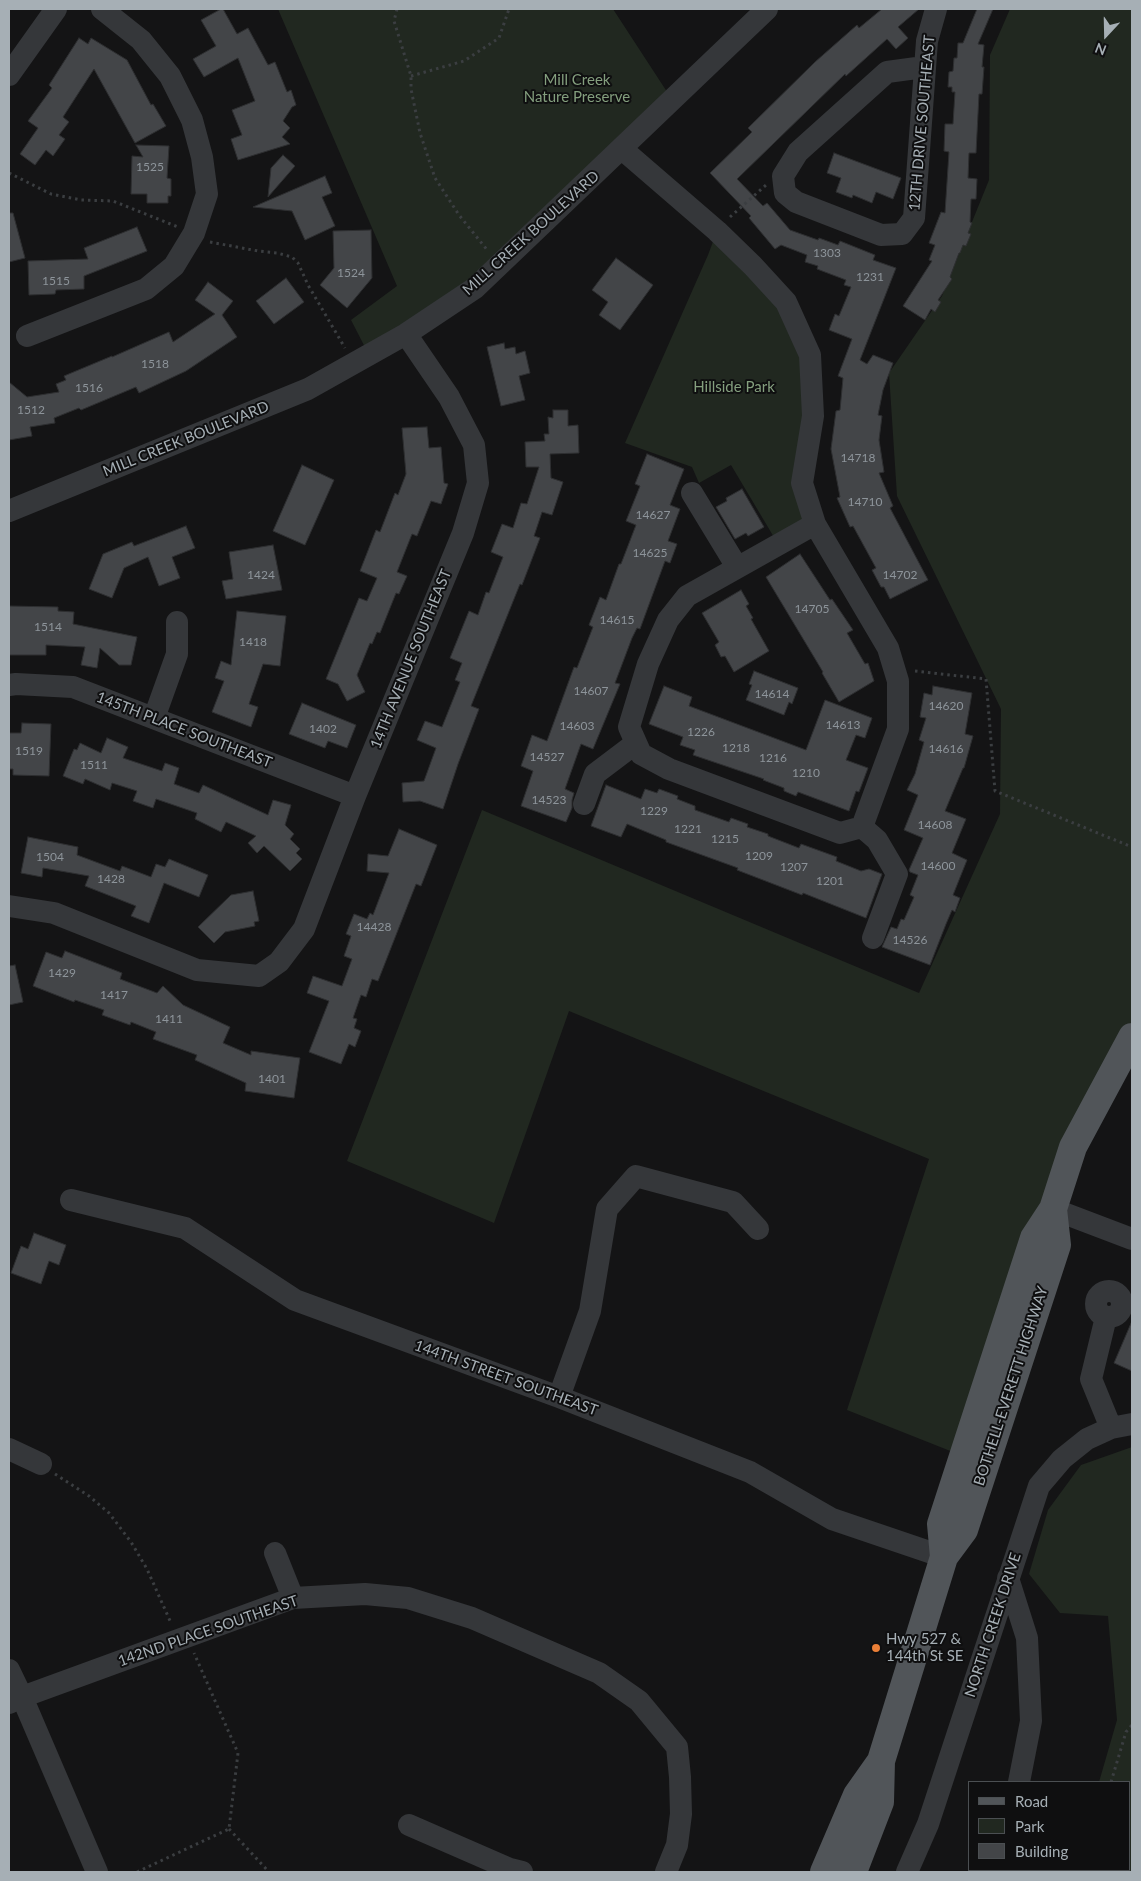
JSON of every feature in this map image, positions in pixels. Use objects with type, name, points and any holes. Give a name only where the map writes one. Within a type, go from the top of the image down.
[{"type":"main road","name":"BOTHELL-EVERETT HIGHWAY","points":[[853,1872],[880,1802],[881,1761],[944,1557],[941,1524],[1034,1238],[1053,1209],[1073,1147],[1132,1037]]},
{"type":"main road","name":"BOTHELL-EVERETT HIGHWAY","points":[[824,1872],[857,1795],[881,1761]]},
{"type":"street","points":[[9,75],[56,9]]},
{"type":"street","points":[[27,336],[146,288],[174,266],[194,233],[207,194],[202,157],[192,120],[170,76],[141,40],[102,9]]},
{"type":"street","name":"MILL CREEK BOULEVARD","points":[[9,511],[308,389],[406,334],[475,288],[767,9]]},
{"type":"street","name":"12TH DRIVE SOUTHEAST","points":[[784,180],[785,193],[796,202],[881,235],[902,234],[914,218],[924,67],[928,33],[936,9]]},
{"type":"street","points":[[784,180],[798,152],[887,72],[924,67]]},
{"type":"street","points":[[622,149],[717,231],[786,302],[810,355],[812,416],[802,483],[815,524],[888,648],[898,682],[898,729],[862,827]]},
{"type":"street","name":"14TH AVENUE SOUTHEAST","points":[[9,906],[54,913],[197,970],[259,976],[279,962],[304,929],[355,796],[463,533],[478,483],[474,445],[449,397],[406,334]]},
{"type":"street","points":[[692,493],[737,568]]},
{"type":"street","points":[[815,524],[687,596],[668,620],[648,664],[629,727],[639,749],[669,769],[840,833],[862,827]]},
{"type":"street","points":[[154,718],[177,654],[176,622]]},
{"type":"street","name":"145TH PLACE SOUTHEAST","points":[[9,685],[73,687],[355,796]]},
{"type":"street","points":[[584,804],[596,774],[639,749]]},
{"type":"street","points":[[862,827],[877,840],[897,874],[873,938]]},
{"type":"street","points":[[559,1397],[590,1311],[607,1209],[636,1176],[733,1202],[758,1229]]},
{"type":"street","name":"144TH STREET SOUTHEAST","points":[[71,1200],[185,1228],[295,1300],[559,1397],[750,1472],[832,1518],[944,1557]]},
{"type":"street","points":[[1053,1209],[1132,1239]]},
{"type":"street","points":[[1106,1317],[1091,1379],[1122,1426]]},
{"type":"street","name":"NORTH CREEK DRIVE","points":[[907,1872],[928,1824],[1039,1486],[1062,1459],[1074,1449],[1087,1440],[1122,1426]]},
{"type":"street","points":[[9,1449],[41,1464]]},
{"type":"street","points":[[276,1553],[293,1598]]},
{"type":"street","points":[[1008,1578],[1027,1638],[1031,1721],[1019,1781]]},
{"type":"street","name":"142ND PLACE SOUTHEAST","points":[[15,1700],[293,1598],[365,1594],[408,1598],[472,1618],[599,1673],[639,1701],[677,1747],[681,1814],[677,1845],[666,1872]]},
{"type":"street","points":[[9,1670],[15,1700],[97,1872]]},
{"type":"street","points":[[409,1825],[510,1869],[522,1872]]},
{"type":"path","points":[[397,9],[394,21],[411,76],[420,133],[435,178],[459,215],[499,266]]},
{"type":"path","points":[[411,76],[464,61],[499,38],[509,9]]},
{"type":"path","points":[[717,231],[726,219],[733,216],[766,184],[784,180]]},
{"type":"path","points":[[894,669],[986,679],[995,791],[1132,847]]},
{"type":"path","points":[[41,1464],[89,1496],[114,1520],[131,1542],[147,1569],[183,1638],[238,1753],[229,1828],[269,1872]]},
{"type":"path","points":[[1111,1781],[1126,1732],[1132,1725]]},
{"type":"path","points":[[137,1872],[229,1828]]},
{"type":"green space","name":"Mill Creek Nature Preserve","points":[[278,9],[613,9],[673,101],[475,288],[369,355],[351,320],[397,286]]},
{"type":"green space","points":[[1010,9],[1132,9],[1132,1043],[1053,1209],[963,1456],[847,1410],[929,1159],[569,1011],[494,1223],[347,1161],[482,810],[919,993],[1000,814],[1001,709],[897,496],[889,373],[942,296],[989,180],[990,55]]},
{"type":"green space","name":"Hillside Park","points":[[717,231],[753,266],[810,355],[802,483],[815,524],[778,544],[731,465],[699,483],[692,467],[625,443]]},
{"type":"green space","points":[[1132,1447],[1132,1872],[1073,1872],[1131,1871],[1131,1781],[1099,1781],[1117,1720],[1108,1616],[1060,1613],[1029,1574],[1048,1510],[1081,1465]]},
{"type":"building","points":[[223,9],[237,34],[248,28],[268,65],[275,62],[287,92],[291,90],[296,105],[292,107],[283,121],[290,128],[282,137],[290,144],[238,160],[231,139],[242,135],[232,110],[255,101],[238,58],[204,77],[193,59],[216,46],[201,20]]},
{"type":"building","points":[[882,9],[919,9],[898,27],[908,38],[896,49],[887,39],[846,76],[845,74],[737,179],[763,206],[767,203],[790,230],[838,245],[840,241],[875,255],[873,260],[896,268],[860,360],[867,364],[873,355],[893,363],[883,390],[878,415],[882,416],[879,440],[884,472],[879,473],[893,506],[890,508],[928,580],[890,599],[872,570],[876,568],[853,526],[850,527],[837,498],[840,497],[831,449],[836,411],[840,410],[843,378],[838,376],[852,339],[829,330],[835,314],[839,316],[851,287],[844,285],[846,280],[817,269],[818,266],[805,262],[807,255],[781,245],[775,249],[749,218],[751,216],[710,173],[752,132],[748,128],[815,62],[857,25],[859,28]]},
{"type":"building","points":[[977,9],[993,9],[978,44],[984,45],[982,67],[984,67],[982,94],[979,94],[976,153],[969,153],[968,178],[977,179],[976,199],[971,199],[970,222],[972,223],[968,233],[971,234],[966,246],[963,245],[959,253],[950,277],[952,279],[938,300],[941,302],[935,312],[931,309],[925,320],[903,306],[932,261],[929,260],[935,245],[929,243],[941,212],[945,213],[949,152],[944,151],[945,124],[953,124],[955,92],[952,92],[952,87],[948,87],[949,72],[953,71],[954,58],[957,58],[958,43],[963,43]]},
{"type":"building","points":[[79,38],[88,44],[91,38],[127,60],[151,105],[153,104],[166,126],[135,143],[94,69],[63,117],[69,122],[59,135],[65,139],[53,156],[46,150],[35,165],[20,154],[38,128],[28,121],[52,88],[49,85]]},
{"type":"building","points":[[136,145],[169,146],[167,178],[171,179],[171,196],[168,196],[168,203],[147,203],[147,194],[131,194],[132,156],[143,157]]},
{"type":"building","points":[[834,153],[901,178],[893,199],[876,192],[872,203],[853,195],[852,198],[836,192],[841,178],[827,173]]},
{"type":"building","points":[[283,155],[295,166],[268,197],[271,168]]},
{"type":"building","points":[[325,176],[332,193],[322,197],[335,226],[305,240],[292,211],[253,207]]},
{"type":"building","points":[[9,213],[13,213],[25,258],[9,262]]},
{"type":"building","points":[[137,227],[147,251],[84,276],[84,289],[56,290],[55,294],[29,295],[28,261],[88,259],[84,248]]},
{"type":"building","points":[[371,230],[372,278],[347,308],[320,285],[334,268],[333,231]]},
{"type":"building","points":[[616,258],[653,285],[620,330],[599,315],[608,302],[592,290]]},
{"type":"building","points":[[286,278],[304,302],[274,324],[256,301]]},
{"type":"building","points":[[208,282],[233,301],[222,315],[237,337],[186,371],[139,393],[136,387],[81,410],[79,408],[54,418],[55,423],[30,427],[32,436],[9,440],[9,382],[27,397],[59,392],[56,384],[66,380],[64,376],[169,332],[173,342],[215,314],[195,300]]},
{"type":"building","points":[[504,343],[505,349],[515,347],[516,354],[525,351],[530,373],[519,376],[525,400],[501,406],[487,347]]},
{"type":"building","points":[[553,410],[568,410],[568,426],[578,425],[579,453],[550,454],[551,478],[563,482],[552,515],[542,512],[534,536],[540,538],[471,706],[479,709],[443,809],[420,801],[403,802],[402,783],[424,781],[436,748],[417,740],[425,721],[442,727],[460,682],[455,680],[462,663],[450,658],[469,611],[478,615],[486,592],[489,593],[503,557],[491,552],[502,524],[513,528],[521,503],[527,504],[539,467],[526,467],[525,442],[545,441],[544,434],[549,434],[548,417],[553,418]]},
{"type":"building","points":[[427,427],[429,448],[441,447],[444,483],[448,484],[441,504],[431,501],[417,536],[412,534],[397,572],[407,576],[399,594],[396,593],[380,633],[377,632],[372,644],[370,643],[357,675],[365,692],[347,701],[338,684],[326,679],[359,598],[367,601],[377,578],[360,571],[376,530],[380,532],[395,493],[398,495],[406,474],[402,428]]},
{"type":"building","points":[[647,454],[684,469],[670,505],[680,509],[668,541],[677,544],[670,563],[665,561],[640,629],[637,628],[632,638],[615,683],[620,684],[593,749],[581,744],[565,789],[574,793],[572,808],[566,822],[521,806],[533,771],[521,766],[532,735],[547,741],[574,667],[577,668],[593,627],[589,625],[600,597],[606,600],[619,564],[621,564],[636,525],[626,521],[640,486],[635,484]]},
{"type":"building","points":[[302,465],[334,480],[305,545],[273,531]]},
{"type":"building","points":[[742,489],[764,527],[748,536],[746,533],[735,539],[716,507],[727,501],[726,498]]},
{"type":"building","points":[[186,526],[195,548],[172,557],[180,578],[159,586],[148,557],[124,568],[112,598],[89,589],[103,554],[132,542],[134,546]]},
{"type":"building","points":[[273,545],[282,590],[226,599],[222,581],[233,579],[229,552]]},
{"type":"building","points":[[800,554],[830,600],[832,599],[853,630],[847,633],[865,664],[868,663],[874,681],[839,702],[766,577]]},
{"type":"building","points":[[741,590],[749,604],[746,606],[753,618],[751,619],[769,651],[734,672],[725,656],[721,657],[715,645],[719,642],[702,613]]},
{"type":"building","points":[[9,606],[58,607],[58,611],[74,612],[73,624],[137,637],[131,665],[119,665],[100,648],[97,668],[81,665],[85,647],[46,645],[46,655],[9,655]]},
{"type":"building","points":[[237,611],[286,616],[280,666],[263,664],[249,704],[258,707],[251,727],[212,712],[224,681],[215,678],[221,661],[231,665]]},
{"type":"building","points":[[754,671],[798,688],[792,704],[789,702],[784,715],[746,700],[752,685],[749,684]]},
{"type":"building","points":[[664,686],[692,697],[689,706],[806,750],[825,700],[872,718],[865,738],[856,735],[846,760],[868,768],[859,792],[856,791],[849,811],[798,792],[796,796],[764,779],[693,755],[695,750],[680,745],[683,737],[649,724]]},
{"type":"building","points":[[933,686],[972,693],[965,734],[973,736],[964,768],[945,811],[966,819],[952,853],[967,860],[953,895],[960,898],[955,912],[952,910],[930,965],[882,947],[891,927],[897,929],[901,919],[904,920],[914,897],[910,895],[918,875],[909,870],[923,838],[904,830],[918,795],[907,790],[915,774],[924,742],[919,740],[926,718],[920,717],[924,693],[932,695]]},
{"type":"building","points":[[302,703],[356,725],[347,748],[328,741],[325,748],[289,734]]},
{"type":"building","points":[[22,723],[51,724],[49,776],[13,775],[13,769],[9,769],[9,733],[21,733]]},
{"type":"building","points":[[107,738],[128,747],[123,758],[162,771],[165,763],[179,768],[174,784],[199,793],[203,785],[268,815],[273,800],[291,805],[285,825],[294,834],[290,839],[300,849],[296,853],[302,859],[290,871],[264,846],[257,853],[248,843],[256,836],[226,822],[221,832],[195,819],[197,813],[156,799],[153,808],[133,801],[137,791],[112,783],[110,790],[85,779],[83,784],[63,776],[74,749],[77,750],[80,743],[101,753]]},
{"type":"building","points":[[606,785],[641,799],[645,789],[657,793],[659,789],[678,796],[677,799],[695,806],[695,810],[729,822],[731,818],[748,824],[747,827],[799,848],[801,844],[837,857],[836,861],[861,871],[869,869],[882,874],[866,918],[737,870],[738,868],[666,842],[666,840],[627,824],[621,837],[591,826]]},
{"type":"building","points":[[399,829],[437,845],[421,886],[416,884],[378,981],[372,979],[366,997],[361,995],[353,1018],[357,1019],[354,1028],[361,1031],[355,1047],[349,1044],[341,1064],[309,1052],[329,1001],[307,993],[313,976],[342,986],[352,959],[344,956],[351,936],[346,934],[354,914],[367,919],[370,913],[373,915],[389,873],[367,871],[368,854],[388,856]]},
{"type":"building","points":[[28,837],[78,847],[77,855],[120,871],[122,866],[151,877],[156,864],[165,867],[169,859],[208,875],[199,897],[164,883],[149,923],[131,916],[136,906],[85,886],[89,876],[43,868],[42,877],[21,873]]},
{"type":"building","points":[[253,891],[259,921],[254,922],[255,926],[225,932],[214,943],[198,927],[231,895]]},
{"type":"building","points":[[65,951],[122,973],[120,979],[157,993],[163,986],[183,1005],[230,1027],[223,1043],[251,1055],[251,1051],[300,1058],[294,1098],[245,1091],[246,1083],[195,1060],[197,1055],[153,1039],[156,1032],[131,1022],[130,1025],[102,1015],[104,1010],[75,1000],[74,1002],[33,986],[46,952],[62,958]]},
{"type":"building","points":[[15,965],[23,1002],[9,1005],[9,966]]},
{"type":"building","points":[[34,1233],[66,1245],[59,1265],[49,1261],[41,1284],[11,1273],[21,1246],[28,1249]]},
{"type":"building","points":[[1132,1321],[1132,1371],[1114,1363]]},
{"type":"place","name":"Hwy 527 & 144th St SE","points":[[876,1648]]}]
